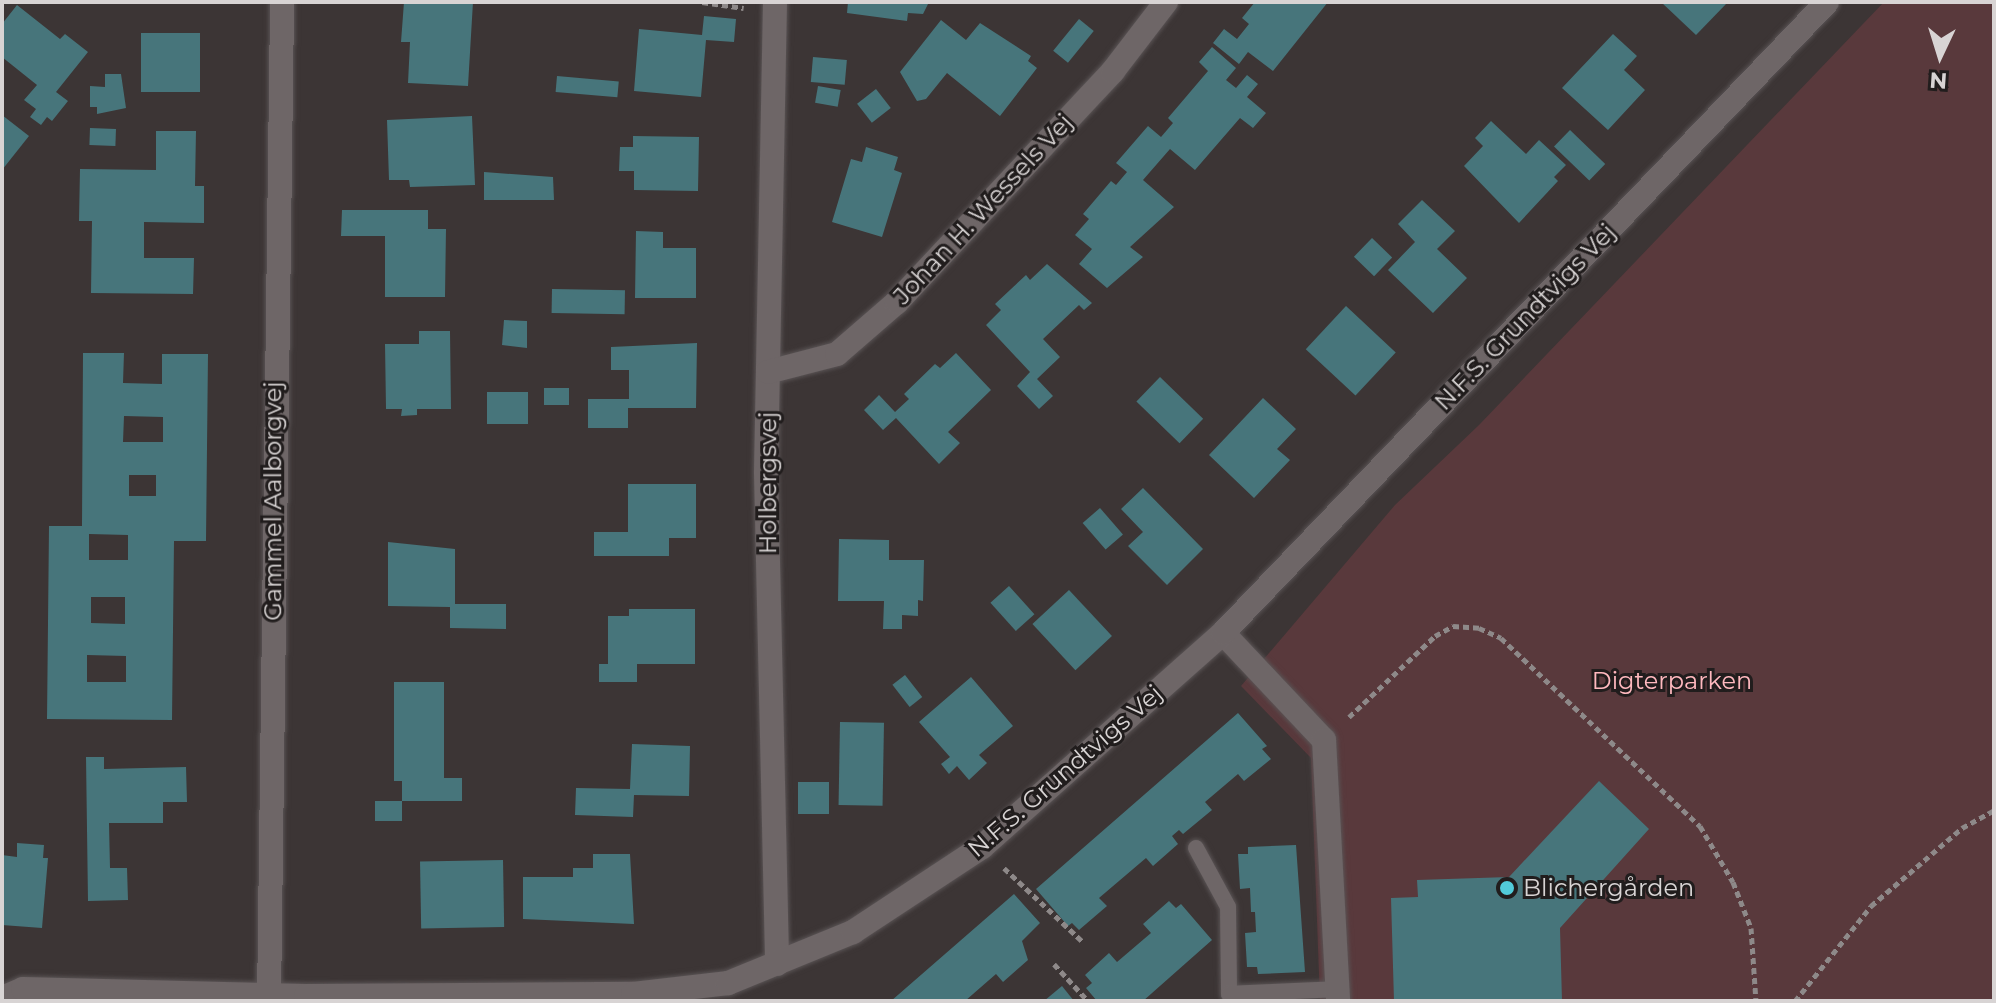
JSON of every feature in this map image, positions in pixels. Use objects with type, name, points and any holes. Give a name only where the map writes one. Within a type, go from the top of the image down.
[{"type":"street","name":"Gammel Aalborgvej","points":[[270,997],[282,2]]},
{"type":"street","name":"Johan H. Wessels Vej","points":[[768,372],[837,354],[897,302],[1113,71],[1166,2]]},
{"type":"street","name":"N.F.S. Grundtvigs Vej","points":[[2,998],[23,989],[270,997],[728,992],[777,964],[853,932],[982,847],[1223,633],[1827,2]]},
{"type":"street","name":"Holbergsvej","points":[[774,7],[768,372],[777,964]]},
{"type":"street","points":[[1223,633],[1324,740],[1338,995]]},
{"type":"lane","points":[[1196,848],[1228,907],[1229,994],[1338,995]]},
{"type":"path","points":[[702,2],[774,7]]},
{"type":"path","points":[[1324,740],[1435,636],[1453,626],[1479,628],[1501,638],[1700,826],[1733,882],[1751,928],[1756,1001]]},
{"type":"path","points":[[1795,1001],[1871,906],[1962,828],[1994,810]]},
{"type":"path","points":[[982,847],[1082,941]]},
{"type":"path","points":[[1054,964],[1088,1001]]},
{"type":"green space","name":"Digterparken","points":[[1884,2],[1994,2],[1994,1001],[1320,1001],[1311,758],[1241,686],[1395,505],[1479,425]]},
{"type":"building","points":[[404,2],[473,2],[468,86],[408,83],[410,42],[401,42]]},
{"type":"building","points":[[848,2],[929,2],[923,14],[908,13],[907,21],[847,13]]},
{"type":"building","points":[[1255,2],[1328,2],[1273,71],[1248,52],[1239,64],[1213,43],[1224,29],[1237,39],[1249,24],[1242,18]]},
{"type":"building","points":[[1661,2],[1728,2],[1696,35]]},
{"type":"building","points":[[17,5],[60,39],[65,34],[88,52],[56,92],[68,101],[52,121],[47,117],[41,125],[30,117],[36,109],[24,100],[37,85],[2,57],[2,24]]},
{"type":"building","points":[[704,16],[736,19],[734,42],[706,40],[701,97],[634,91],[639,29],[702,35]]},
{"type":"building","points":[[1079,19],[1094,31],[1068,63],[1053,51]]},
{"type":"building","points":[[941,20],[966,40],[980,23],[1031,56],[1028,61],[1037,68],[1000,116],[947,73],[926,99],[917,101],[900,72]]},
{"type":"building","points":[[141,33],[200,33],[200,92],[141,92]]},
{"type":"building","points":[[1613,34],[1637,56],[1624,70],[1645,90],[1608,130],[1562,88]]},
{"type":"building","points":[[1212,47],[1236,68],[1226,80],[1236,88],[1247,75],[1258,84],[1247,97],[1266,113],[1253,128],[1240,118],[1195,170],[1170,149],[1143,180],[1174,207],[1130,247],[1143,257],[1107,288],[1079,264],[1092,249],[1075,235],[1089,219],[1083,214],[1111,181],[1116,185],[1127,172],[1116,163],[1148,126],[1161,137],[1173,123],[1168,118],[1208,71],[1199,62]]},
{"type":"building","points":[[813,57],[847,60],[845,85],[811,82]]},
{"type":"building","points":[[105,74],[121,74],[126,108],[97,114],[97,107],[90,107],[90,86],[105,87]]},
{"type":"building","points":[[557,76],[619,81],[617,97],[556,92]]},
{"type":"building","points":[[818,86],[841,90],[838,107],[815,103]]},
{"type":"building","points":[[876,89],[891,108],[872,123],[857,104]]},
{"type":"building","points":[[2,115],[29,136],[2,170]]},
{"type":"building","points":[[472,116],[475,185],[410,187],[409,180],[389,180],[387,120]]},
{"type":"building","points":[[1491,121],[1526,154],[1539,140],[1566,165],[1554,177],[1558,181],[1519,223],[1464,166],[1483,146],[1475,138]]},
{"type":"building","points":[[90,128],[116,129],[115,146],[89,145]]},
{"type":"building","points":[[1570,130],[1605,164],[1589,181],[1554,147]]},
{"type":"building","points":[[156,131],[196,131],[195,186],[204,186],[204,223],[144,222],[144,258],[194,258],[193,294],[91,293],[92,221],[79,221],[80,169],[156,170]]},
{"type":"building","points":[[633,136],[699,137],[698,191],[634,190],[634,171],[619,171],[620,147],[633,147]]},
{"type":"building","points":[[866,147],[898,157],[894,170],[902,173],[882,237],[832,222],[851,159],[862,162]]},
{"type":"building","points":[[484,172],[553,177],[554,200],[484,200]]},
{"type":"building","points":[[1422,200],[1455,231],[1437,249],[1467,278],[1433,313],[1388,270],[1415,242],[1398,224]]},
{"type":"building","points":[[342,210],[428,210],[428,229],[446,229],[445,297],[385,297],[385,236],[341,236]]},
{"type":"building","points":[[636,231],[663,232],[663,248],[696,248],[696,298],[635,298]]},
{"type":"building","points":[[1372,238],[1392,257],[1374,276],[1354,257]]},
{"type":"building","points":[[1047,264],[1092,303],[1084,310],[1079,305],[1043,339],[1060,357],[1037,379],[1053,396],[1039,409],[1017,386],[1030,372],[986,325],[1001,310],[995,304],[1026,275],[1030,280]]},
{"type":"building","points":[[552,289],[625,290],[625,314],[552,313]]},
{"type":"building","points":[[1346,306],[1396,352],[1355,396],[1306,349]]},
{"type":"building","points":[[504,320],[527,321],[527,348],[502,345]]},
{"type":"building","points":[[419,331],[450,331],[451,409],[417,409],[417,415],[401,416],[402,409],[386,409],[385,344],[419,344]]},
{"type":"building","points":[[697,343],[696,408],[628,408],[628,428],[588,428],[588,399],[629,399],[629,370],[611,370],[611,347]]},
{"type":"building","points":[[83,353],[124,353],[123,383],[162,384],[162,354],[208,354],[206,541],[174,541],[172,720],[47,719],[49,526],[82,526]],"holes":[[[124,416],[163,417],[163,442],[123,442]],[[129,475],[156,475],[156,496],[129,496]],[[89,534],[128,535],[128,560],[89,560]],[[91,597],[125,597],[125,624],[91,623]],[[87,655],[126,656],[126,682],[87,682]]]},
{"type":"building","points":[[956,353],[991,390],[948,432],[960,443],[939,464],[896,418],[883,430],[864,410],[879,395],[895,412],[909,399],[904,394],[935,364],[940,368]]},
{"type":"building","points":[[1160,377],[1203,419],[1180,443],[1136,401]]},
{"type":"building","points":[[544,388],[569,388],[569,405],[544,405]]},
{"type":"building","points":[[487,392],[528,392],[528,424],[487,424]]},
{"type":"building","points":[[1263,398],[1296,429],[1277,449],[1290,460],[1254,498],[1209,455]]},
{"type":"building","points":[[628,484],[696,484],[696,538],[669,538],[669,556],[594,556],[594,532],[628,532]]},
{"type":"building","points":[[1143,488],[1203,549],[1167,585],[1128,546],[1143,532],[1121,509]]},
{"type":"building","points":[[1100,508],[1123,534],[1106,550],[1083,523]]},
{"type":"building","points":[[839,539],[889,540],[889,560],[924,560],[923,601],[918,600],[918,616],[902,615],[902,629],[883,629],[884,601],[838,601]]},
{"type":"building","points":[[388,542],[455,549],[455,604],[506,604],[506,629],[450,628],[450,607],[388,606]]},
{"type":"building","points":[[1009,586],[1034,614],[1016,631],[990,603]]},
{"type":"building","points":[[1069,590],[1112,636],[1075,670],[1032,624]]},
{"type":"building","points":[[629,609],[695,609],[695,664],[637,664],[637,682],[599,682],[599,664],[608,664],[608,616],[629,616]]},
{"type":"building","points":[[905,675],[922,697],[910,707],[892,685]]},
{"type":"building","points":[[971,677],[1013,726],[979,755],[987,763],[969,780],[957,766],[949,774],[941,764],[950,757],[919,722]]},
{"type":"building","points":[[394,682],[444,682],[444,778],[462,778],[462,801],[402,801],[402,781],[394,781]]},
{"type":"building","points":[[1238,713],[1267,746],[1262,749],[1271,759],[1244,781],[1238,774],[1205,802],[1212,810],[1183,834],[1179,830],[1172,836],[1178,844],[1153,866],[1146,858],[1099,898],[1107,906],[1079,930],[1072,923],[1068,926],[1036,889]]},
{"type":"building","points":[[840,722],[884,723],[883,806],[839,805]]},
{"type":"building","points":[[632,744],[690,746],[689,796],[634,795],[633,817],[575,815],[576,788],[630,789]]},
{"type":"building","points":[[86,757],[104,757],[104,769],[186,767],[187,802],[163,802],[163,823],[109,823],[110,868],[127,868],[128,900],[88,901]]},
{"type":"building","name":"Blichergården","points":[[1599,781],[1649,829],[1560,928],[1562,1001],[1394,1001],[1391,898],[1418,897],[1417,880],[1509,877]]},
{"type":"building","points":[[798,782],[829,782],[829,814],[798,814]]},
{"type":"building","points":[[375,801],[402,801],[402,821],[375,821]]},
{"type":"building","points":[[17,843],[44,845],[43,858],[48,858],[42,928],[2,925],[2,855],[17,857]]},
{"type":"building","points":[[1296,845],[1305,972],[1258,974],[1257,967],[1247,967],[1245,933],[1256,932],[1255,912],[1251,912],[1250,888],[1240,889],[1238,854],[1248,854],[1248,847]]},
{"type":"building","points":[[593,854],[630,854],[634,924],[523,919],[523,877],[573,877],[573,868],[593,868]]},
{"type":"building","points":[[503,860],[504,927],[421,928],[420,861]]},
{"type":"building","points":[[1014,894],[1040,923],[1022,941],[1028,960],[1003,982],[996,974],[965,1001],[891,1001]]},
{"type":"building","points":[[1169,901],[1176,908],[1181,904],[1212,940],[1143,1001],[1097,1001],[1086,988],[1092,983],[1085,975],[1109,953],[1117,962],[1151,933],[1143,924]]},
{"type":"building","points":[[1062,986],[1074,1001],[1044,1001]]},
{"type":"place","name":"Blichergården","points":[[1507,888]]}]
